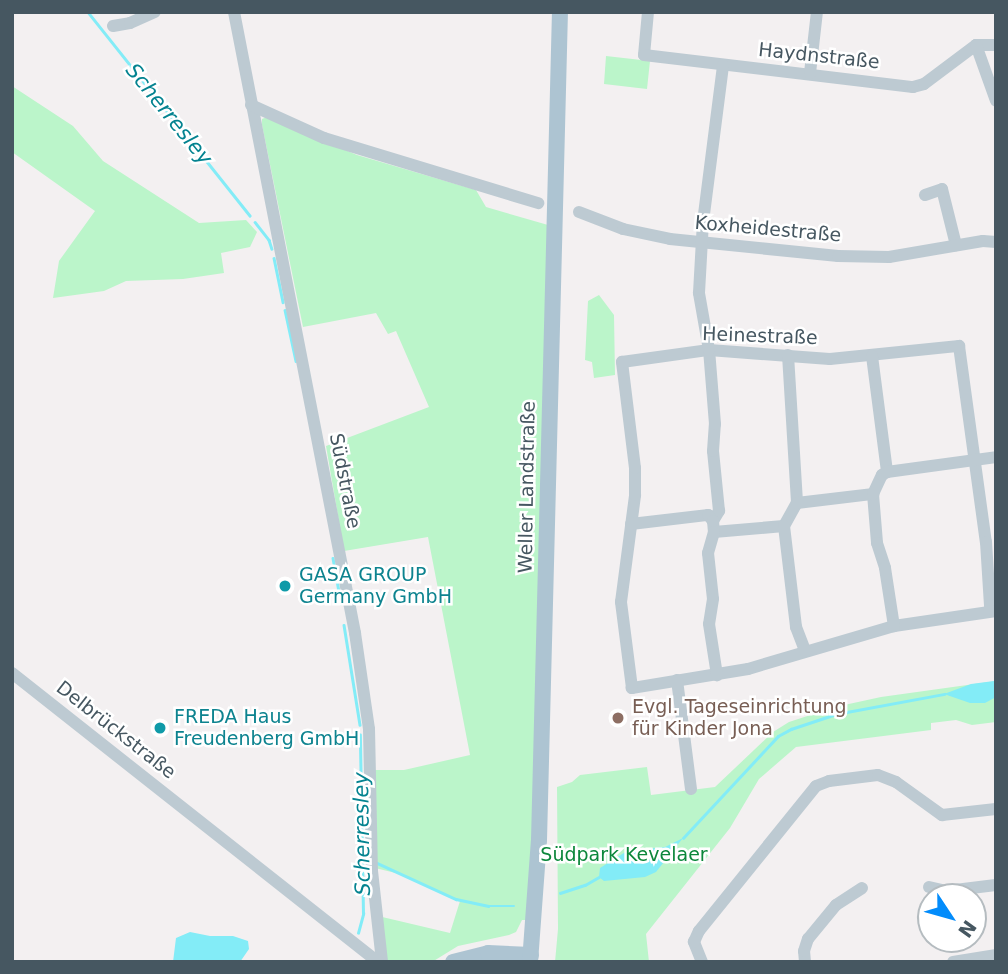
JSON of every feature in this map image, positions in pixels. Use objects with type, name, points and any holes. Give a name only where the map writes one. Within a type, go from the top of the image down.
[{"type":"main road","name":"Weller Landstraße","points":[[530,958],[539,840],[560,12]]},
{"type":"main road","points":[[453,962],[488,953],[530,958]]},
{"type":"street","points":[[113,26],[130,23],[155,12]]},
{"type":"street","name":"Südstraße","points":[[234,12],[355,633],[369,729],[372,885],[380,962]]},
{"type":"street","name":"Haydnstraße","points":[[648,12],[643,55],[913,87],[924,84],[976,45]]},
{"type":"street","points":[[810,73],[817,12]]},
{"type":"street","points":[[996,45],[976,45],[996,101]]},
{"type":"street","points":[[716,675],[709,624],[713,599],[708,553],[719,511],[713,451],[715,424],[709,350],[699,293],[702,244],[723,65]]},
{"type":"street","points":[[251,105],[324,138],[538,203]]},
{"type":"street","points":[[925,195],[942,189],[956,245]]},
{"type":"street","name":"Koxheidestraße","points":[[579,212],[623,229],[702,244],[889,257],[956,245],[996,242]]},
{"type":"street","name":"Heinestraße","points":[[959,346],[986,542],[990,606],[996,611],[894,626],[748,669],[632,688],[621,602],[635,468],[622,362],[709,350],[830,359],[959,346]]},
{"type":"street","points":[[788,355],[797,503],[784,526],[796,627],[805,651]]},
{"type":"street","points":[[872,356],[887,472]]},
{"type":"street","points":[[894,626],[877,543],[873,494],[883,475],[887,472],[996,457]]},
{"type":"street","points":[[797,503],[873,494]]},
{"type":"street","points":[[631,524],[708,515],[714,527]]},
{"type":"street","points":[[714,527],[784,526]]},
{"type":"street","name":"Delbrückstraße","points":[[12,673],[196,818]]},
{"type":"street","points":[[677,680],[691,789]]},
{"type":"street","points":[[702,962],[694,942],[699,931],[816,786],[829,781],[878,775],[896,782],[942,814],[996,809]]},
{"type":"street","name":"Südstraße","points":[[196,818],[380,962]]},
{"type":"street","points":[[805,962],[804,951],[808,939],[836,905],[862,888]]},
{"type":"street","points":[[957,961],[996,955]]},
{"type":"green space","points":[[606,56],[650,61],[647,89],[604,84]]},
{"type":"green space","points":[[12,86],[73,126],[103,161],[199,223],[246,220],[257,232],[250,247],[221,253],[224,273],[183,279],[126,281],[104,291],[53,298],[59,261],[95,211],[12,152]]},
{"type":"green space","points":[[267,117],[357,155],[476,190],[486,207],[548,225],[535,789],[527,920],[522,920],[516,932],[458,946],[432,962],[386,962],[378,916],[450,933],[460,901],[404,875],[375,868],[374,770],[404,770],[470,755],[428,537],[344,551],[326,446],[429,407],[396,331],[388,334],[376,313],[303,327],[262,125],[262,119]]},
{"type":"green space","points":[[599,295],[614,315],[615,375],[594,378],[592,362],[585,360],[588,301]]},
{"type":"green space","name":"Südpark Kevelaer","points":[[996,681],[996,722],[972,725],[956,720],[931,723],[931,730],[796,747],[759,779],[730,828],[646,934],[649,962],[555,962],[558,929],[557,787],[572,782],[580,775],[647,767],[651,795],[715,787],[773,732],[789,722],[835,707],[881,697]]},
{"type":"water","points":[[994,681],[996,697],[985,703],[970,703],[944,694],[971,684]]},
{"type":"water","points":[[683,838],[656,872],[645,877],[604,881],[599,877],[600,868],[627,851],[665,847]]},
{"type":"water","points":[[190,932],[210,936],[233,936],[248,941],[249,949],[240,962],[173,962],[176,938]]},
{"type":"waterway","name":"Scherresley","points":[[88,12],[250,216]]},
{"type":"waterway","name":"Scherresley","points":[[255,222],[269,240],[272,249]]},
{"type":"waterway","name":"Scherresley","points":[[274,258],[283,302]]},
{"type":"waterway","name":"Scherresley","points":[[285,310],[296,361]]},
{"type":"waterway","name":"Scherresley","points":[[333,558],[341,603]]},
{"type":"waterway","name":"Scherresley","points":[[344,625],[360,725]]},
{"type":"waterway","points":[[683,838],[778,736],[836,714],[944,694]]},
{"type":"waterway","name":"Scherresley","points":[[358,933],[363,914],[360,735]]},
{"type":"waterway","points":[[377,863],[456,899],[488,906],[514,906]]},
{"type":"waterway","points":[[560,893],[599,877]]},
{"type":"place","name":"GASA GROUP Germany GmbH","points":[[285,586]]},
{"type":"place","name":"Evgl. Tageseinrichtung für Kinder Jona","points":[[618,718]]},
{"type":"place","name":"FREDA Haus Freudenberg GmbH","points":[[160,728]]}]
